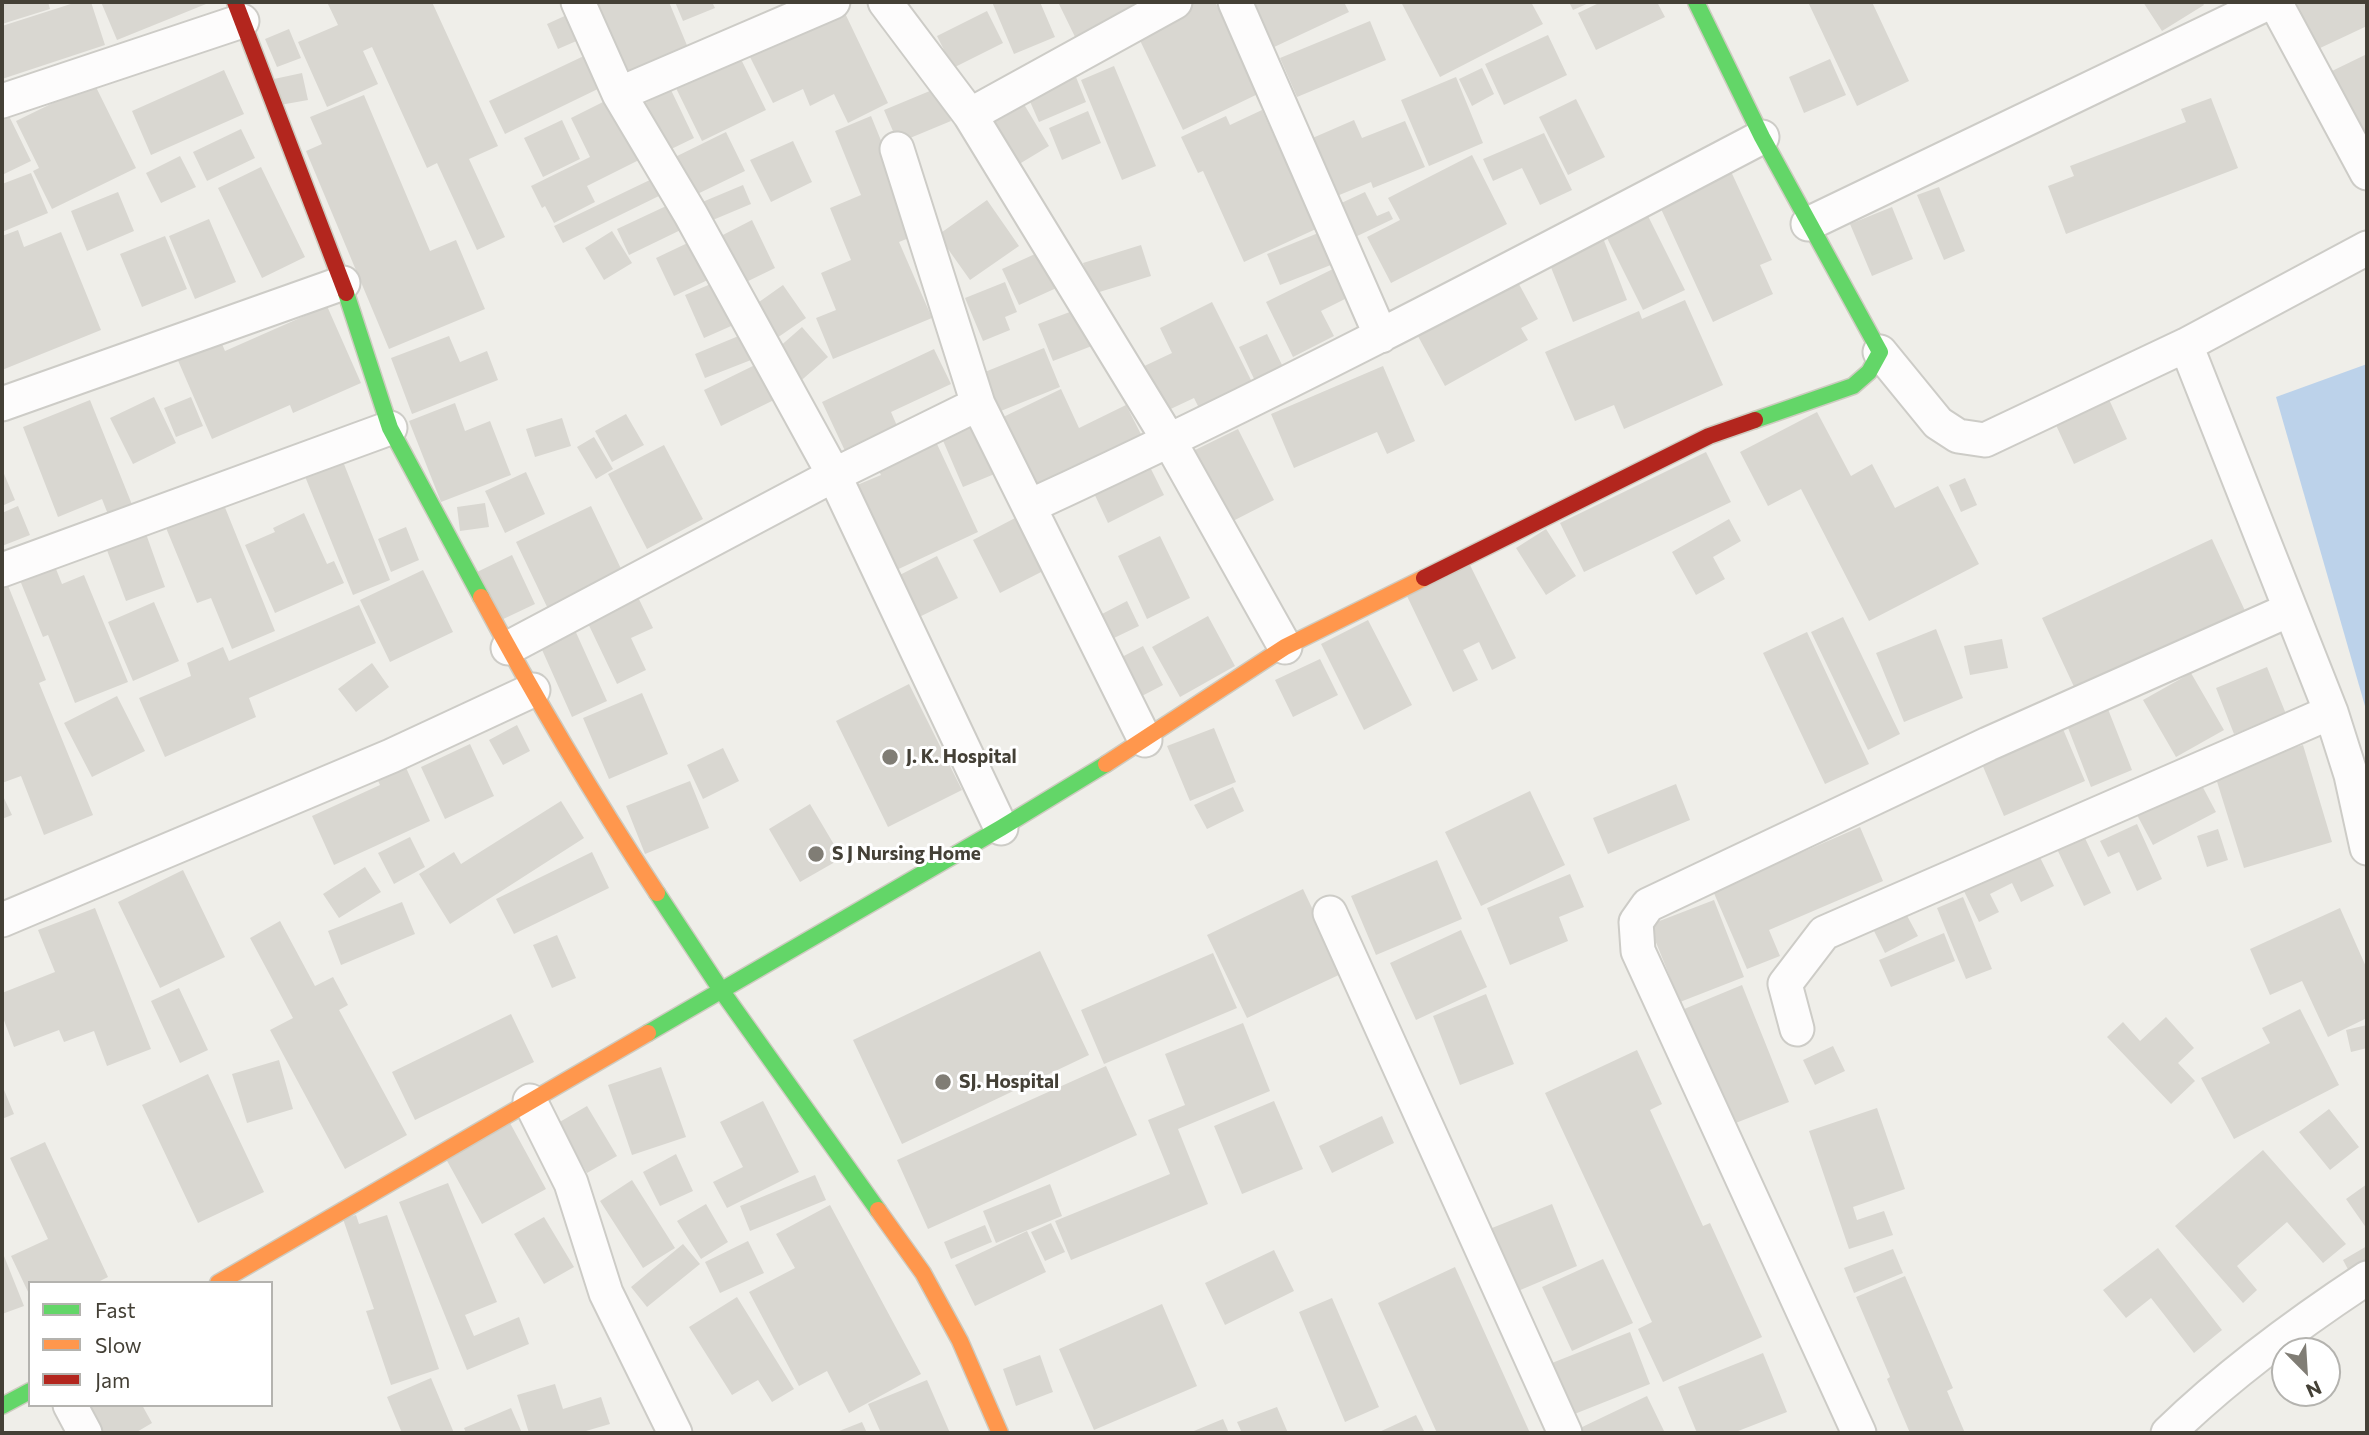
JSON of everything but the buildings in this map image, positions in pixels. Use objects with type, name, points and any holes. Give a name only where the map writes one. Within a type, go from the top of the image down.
[{"type":"street","points":[[578,2],[620,94],[691,215],[834,475],[1001,828]]},
{"type":"street","points":[[620,94],[833,2]]},
{"type":"street","points":[[885,2],[970,115],[1170,442],[1285,647]]},
{"type":"street","points":[[970,115],[1175,2]]},
{"type":"street","points":[[1235,2],[1381,336]]},
{"type":"street","points":[[1696,2],[1762,138],[1880,352],[1938,423],[1958,436],[1985,440],[2186,345],[2367,248]]},
{"type":"street","points":[[1808,224],[2270,2]]},
{"type":"street","points":[[2276,2],[2367,173]]},
{"type":"street","points":[[2,102],[238,12],[343,283],[390,428],[508,648],[617,830],[721,990],[923,1273],[960,1341],[1000,1433]]},
{"type":"street","points":[[1030,506],[1170,442],[1381,336],[1762,138]]},
{"type":"street","points":[[897,149],[978,404],[1146,740]]},
{"type":"street","points":[[2,404],[343,283]]},
{"type":"street","points":[[2186,345],[2289,610],[2359,773],[2367,848]]},
{"type":"street","points":[[221,1281],[1001,828],[1146,740],[1285,647],[1709,436],[1853,386],[1869,372],[1880,352]]},
{"type":"street","points":[[508,648],[834,475],[978,404]]},
{"type":"street","points":[[2,570],[390,428]]},
{"type":"street","points":[[1859,1433],[1638,951],[1636,922],[1648,905],[1988,744],[2289,610]]},
{"type":"street","points":[[2,920],[391,756],[534,690]]},
{"type":"street","points":[[1797,1029],[1786,984],[1824,933],[2331,712]]},
{"type":"street","points":[[1330,913],[1565,1433]]},
{"type":"street","points":[[530,1101],[571,1183],[606,1293],[675,1433]]},
{"type":"street","points":[[2168,1433],[2205,1398],[2329,1303],[2367,1278]]},
{"type":"street","points":[[2,1406],[28,1392]]},
{"type":"street","points":[[71,1407],[85,1433]]},
{"type":"water","points":[[2367,364],[2367,713],[2276,397]]},
{"type":"traffic: fast","points":[[1696,2],[1762,137],[1880,352],[1869,372],[1853,386],[1755,420]]},
{"type":"traffic: fast","points":[[346,293],[390,428],[481,597]]},
{"type":"traffic: fast","points":[[648,1033],[1106,764]]},
{"type":"traffic: fast","points":[[657,893],[721,990],[878,1210]]},
{"type":"traffic: fast","points":[[2,1406],[28,1392]]},
{"type":"traffic: slow","points":[[1106,764],[1285,647],[1424,578]]},
{"type":"traffic: slow","points":[[481,597],[566,747],[657,893]]},
{"type":"traffic: slow","points":[[221,1281],[648,1033]]},
{"type":"traffic: slow","points":[[878,1210],[923,1273],[960,1341],[1000,1433]]},
{"type":"traffic: jam","points":[[235,2],[346,293]]},
{"type":"traffic: jam","points":[[1424,578],[1709,436],[1755,420]]},
{"type":"place","name":"J. K. Hospital","points":[[890,757]]},
{"type":"place","name":"S J Nursing Home","points":[[816,854]]},
{"type":"place","name":"SJ. Hospital","points":[[943,1082]]}]
